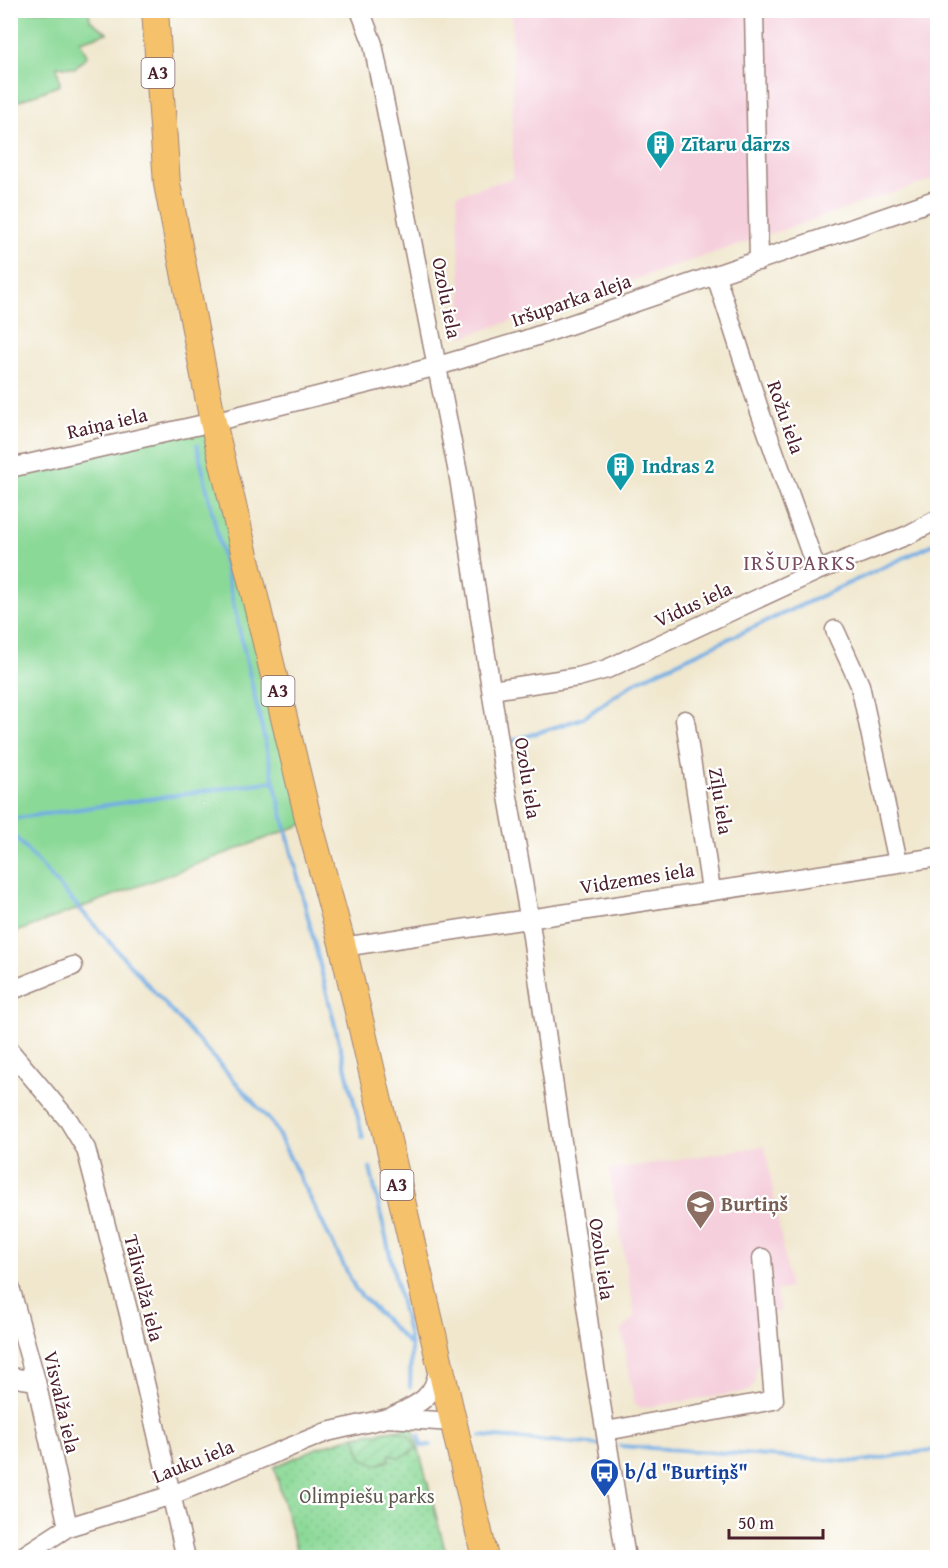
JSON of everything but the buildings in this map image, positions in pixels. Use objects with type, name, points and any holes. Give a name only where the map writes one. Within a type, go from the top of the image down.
[{"type":"highway","name":"A3","points":[[155,10],[167,184],[213,422],[309,822],[343,947],[485,1557]]},
{"type":"street","name":"Ozolu iela","points":[[360,10],[373,45],[459,478],[529,916],[626,1557]]},
{"type":"street","points":[[754,10],[759,261]]},
{"type":"street","name":"Iršuparka aleja","points":[[213,422],[438,366],[716,276],[938,199]]},
{"type":"street","name":"Rožu iela","points":[[716,276],[760,412],[818,571]]},
{"type":"street","name":"Raiņa iela","points":[[10,468],[213,422]]},
{"type":"street","name":"Vidus iela","points":[[492,690],[578,677],[607,669],[818,571],[908,535],[938,519]]},
{"type":"street","points":[[835,630],[860,685],[898,862]]},
{"type":"street","name":"Zīļu iela","points":[[685,720],[711,890]]},
{"type":"street","name":"Vidzemes iela","points":[[343,947],[529,916],[938,857]]},
{"type":"street","points":[[10,991],[73,966]]},
{"type":"street","name":"Tālivalža iela","points":[[10,1051],[63,1112],[86,1149],[186,1557]]},
{"type":"street","points":[[606,1431],[774,1400],[762,1258]]},
{"type":"street","name":"Visvalža iela","points":[[10,1287],[36,1381],[68,1527]]},
{"type":"street","points":[[388,1418],[417,1405],[430,1395],[435,1388],[439,1362]]},
{"type":"street","points":[[10,1377],[36,1381]]},
{"type":"street","points":[[388,1418],[454,1422]]},
{"type":"street","name":"Lauku iela","points":[[20,1557],[68,1527],[172,1495],[327,1432],[388,1418]]},
{"type":"shaded area","points":[[512,11],[937,11],[937,178],[463,337],[457,195],[513,178]]},
{"type":"shaded area","name":"Burtiņš","points":[[765,1146],[790,1288],[776,1291],[780,1312],[760,1315],[764,1354],[755,1370],[755,1382],[749,1391],[640,1408],[634,1402],[622,1330],[635,1317],[609,1170]]},
{"type":"green space","points":[[10,11],[89,11],[90,20],[107,33],[80,41],[87,56],[75,68],[57,66],[60,85],[11,104]]},
{"type":"green space","points":[[213,422],[309,822],[11,934],[11,468]]},
{"type":"green space","name":"Olimpiešu parks","points":[[413,1427],[447,1557],[298,1557],[274,1467],[317,1448],[355,1436]]},
{"type":"green space","points":[[395,1430],[409,1435],[417,1449],[399,1458],[390,1454],[389,1461],[376,1465],[362,1458],[355,1436]]},
{"type":"waterway","points":[[197,445],[274,781],[363,1138]]},
{"type":"waterway","points":[[512,741],[583,718],[635,682],[938,542]]},
{"type":"waterway","points":[[10,819],[274,781]]},
{"type":"waterway","points":[[10,831],[273,1124],[356,1290],[411,1346]]},
{"type":"waterway","points":[[370,1168],[411,1346],[410,1387]]},
{"type":"waterway","points":[[419,1435],[421,1446],[430,1445]]},
{"type":"waterway","points":[[481,1436],[603,1445]]},
{"type":"waterway","points":[[620,1446],[857,1462],[938,1449]]},
{"type":"place","name":"Zītaru dārzs","points":[[660,170]]},
{"type":"place","name":"Indras 2","points":[[621,492]]},
{"type":"place","name":"Burtiņš","points":[[700,1230]]},
{"type":"place","name":"b/d \"Burtiņš\"","points":[[604,1498]]},
{"type":"district","name":"IRŠUPARKS","points":[[800,563]]}]
